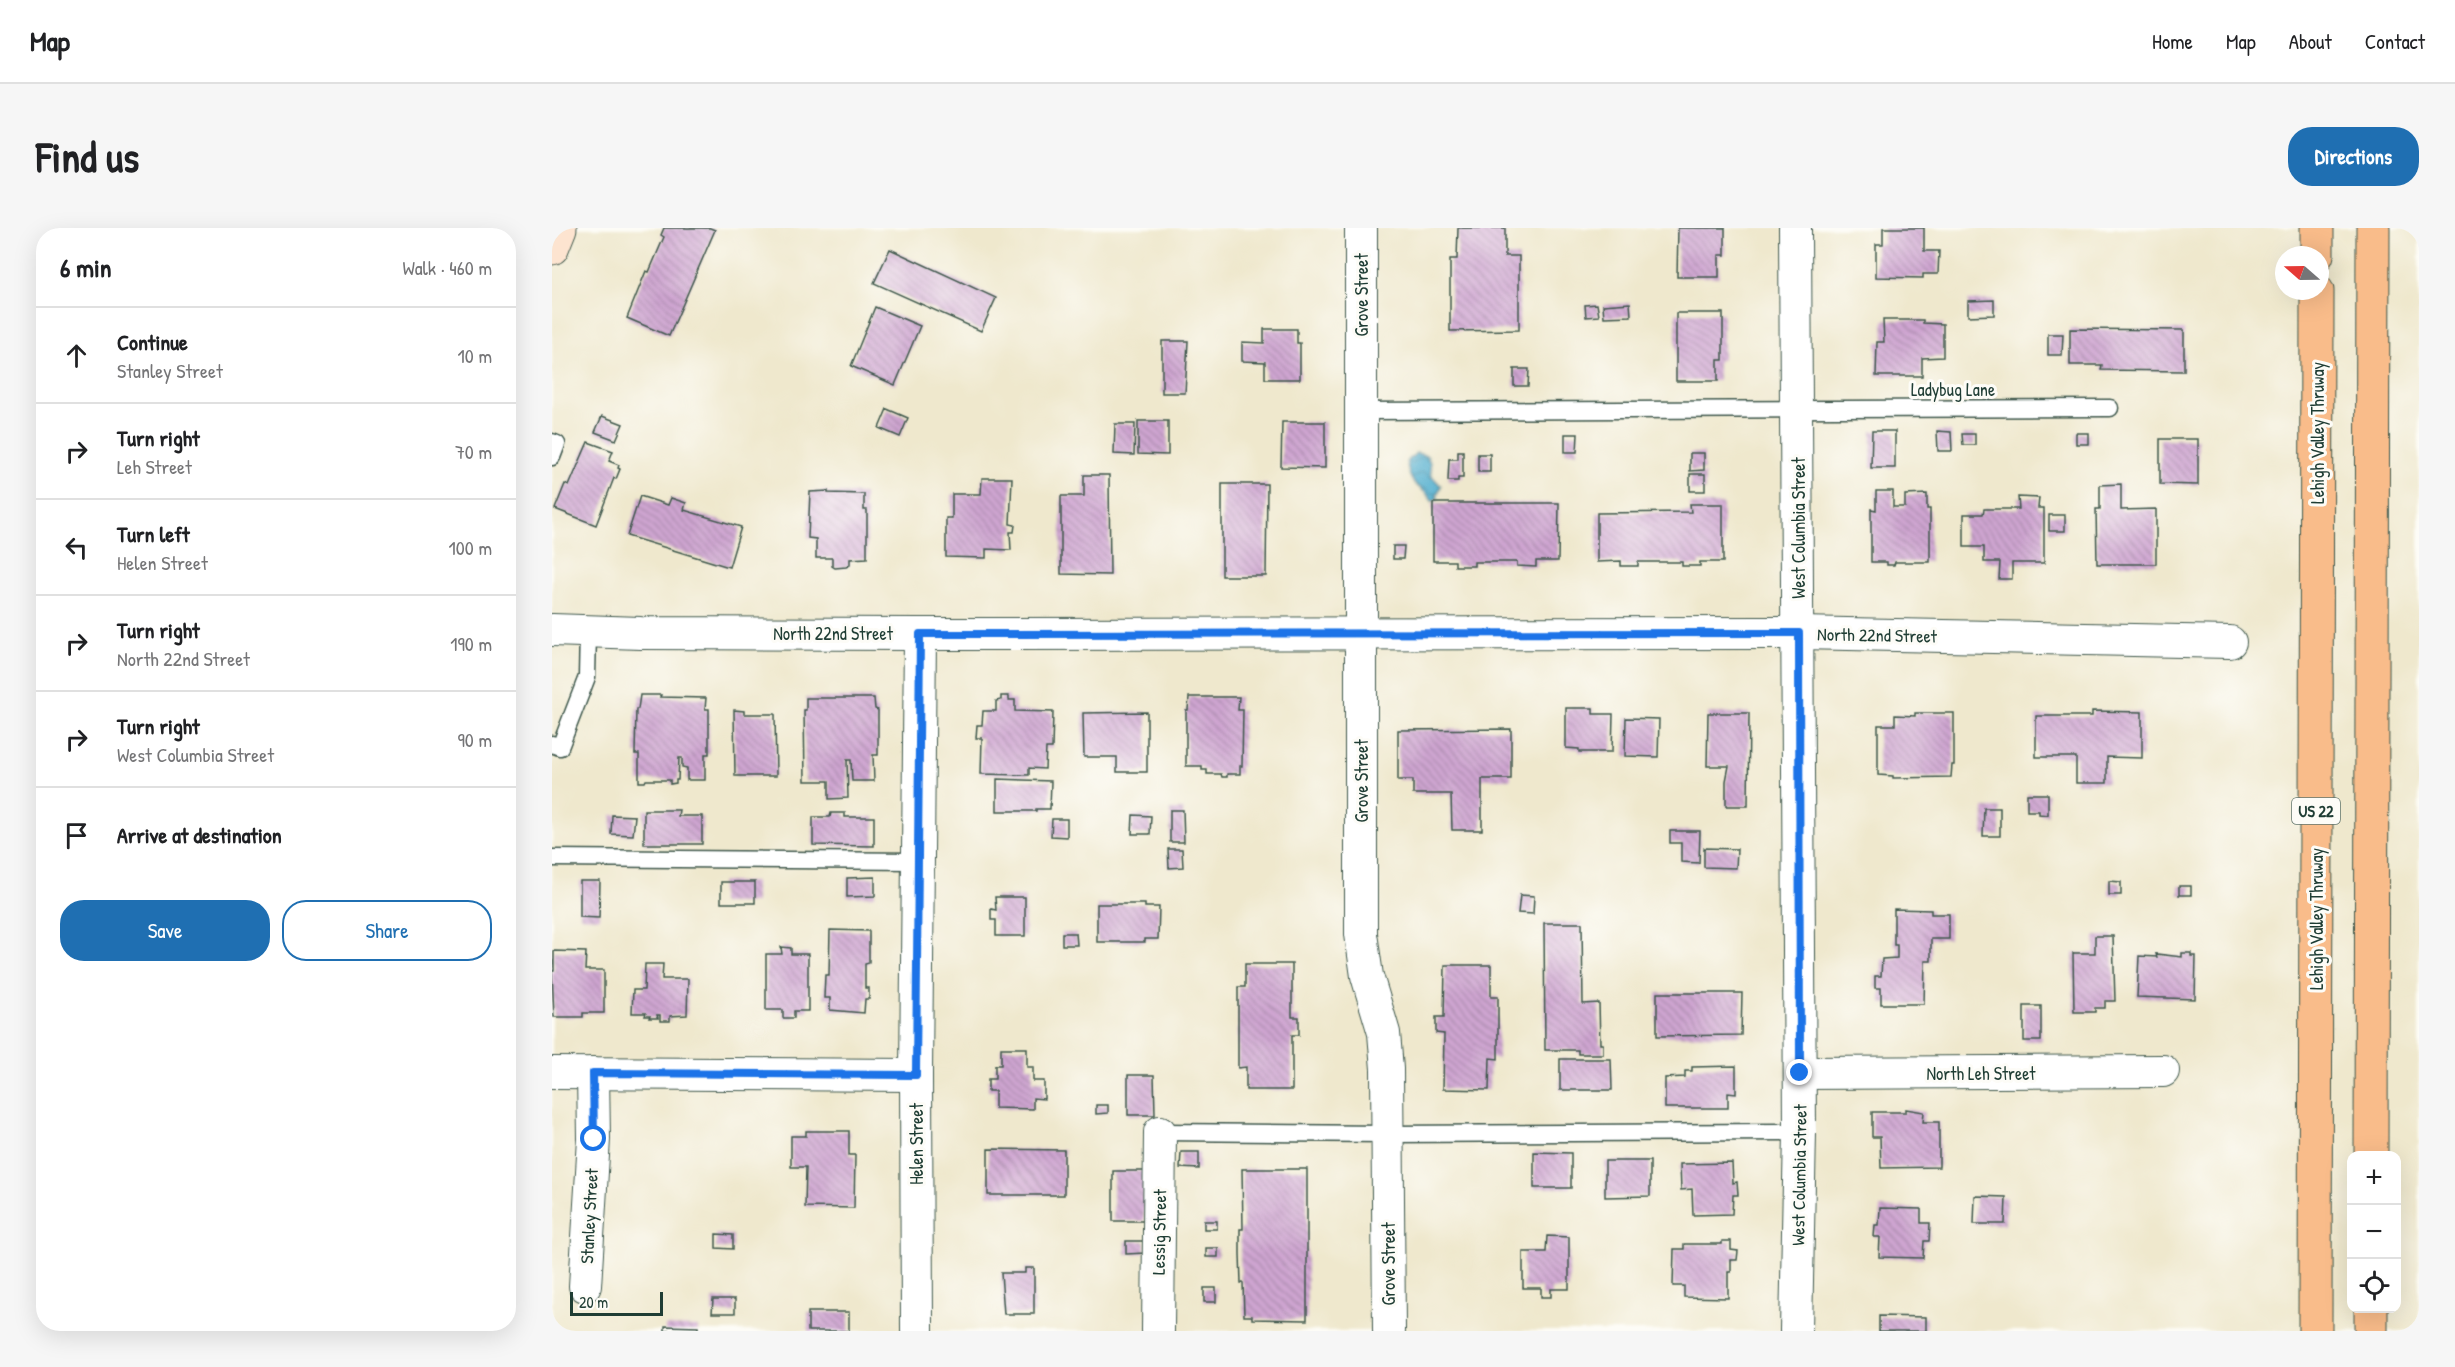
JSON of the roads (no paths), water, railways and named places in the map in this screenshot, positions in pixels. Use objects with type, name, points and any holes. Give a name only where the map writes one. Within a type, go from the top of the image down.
[{"type":"highway","points":[[2317,228],[2317,246]]},
{"type":"highway","points":[[2371,1151],[2373,228]]},
{"type":"highway","name":"Lehigh Valley Thruway","points":[[2315,1331],[2317,300]]},
{"type":"highway","points":[[2371,1313],[2371,1331]]},
{"type":"main road","points":[[552,248],[560,228]]},
{"type":"street","name":"Grove Street","points":[[1361,228],[1360,934],[1367,976],[1384,1033],[1387,1069],[1389,1331]]},
{"type":"street","name":"West Columbia Street","points":[[1795,228],[1800,1073],[1796,1331]]},
{"type":"street","name":"North 22nd Street","points":[[552,630],[920,634],[1799,633],[2230,642]]},
{"type":"street","name":"Helen Street","points":[[916,1331],[920,634]]},
{"type":"street","name":"North Leh Street","points":[[1800,1073],[2163,1071]]},
{"type":"street","points":[[552,1073],[916,1075]]},
{"type":"street","name":"Stanley Street","points":[[585,1286],[594,1139],[593,1073]]},
{"type":"street","name":"Lessig Street","points":[[1158,1331],[1160,1132]]},
{"type":"lane","name":"Ladybug Lane","points":[[1362,411],[2110,408]]},
{"type":"lane","points":[[552,442],[557,444],[552,458]]},
{"type":"lane","points":[[552,744],[560,747],[587,677],[588,631]]},
{"type":"lane","points":[[552,858],[917,861]]},
{"type":"lane","points":[[1160,1132],[1388,1134],[1800,1132]]},
{"type":"water","points":[[1416,453],[1427,456],[1431,475],[1441,486],[1438,498],[1432,501],[1414,483],[1409,472],[1407,462]]}]
